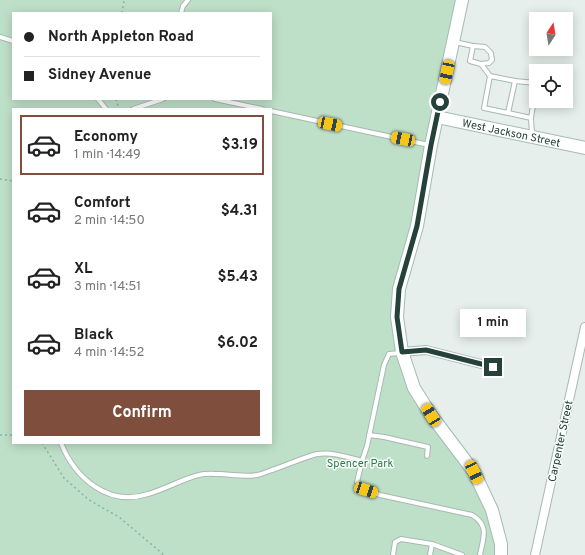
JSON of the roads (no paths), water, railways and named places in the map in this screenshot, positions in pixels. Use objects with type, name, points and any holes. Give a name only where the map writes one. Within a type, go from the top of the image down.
[{"type":"main road","points":[[462,0],[431,145],[417,226],[399,289],[397,317],[402,352],[414,388],[431,415],[474,472],[492,510],[501,544],[502,555]]},
{"type":"main road","name":"West Jackson Street","points":[[437,118],[585,148]]},
{"type":"street","name":"Carpenter Street","points":[[535,555],[585,327]]},
{"type":"street","points":[[402,352],[426,350],[493,367]]},
{"type":"lane","points":[[180,12],[188,0]]},
{"type":"lane","points":[[0,37],[12,41]]},
{"type":"lane","points":[[453,41],[473,46],[485,47],[491,53],[492,60],[489,63],[481,64],[470,61],[473,46]]},
{"type":"lane","points":[[481,64],[490,76],[529,82]]},
{"type":"lane","points":[[490,76],[484,108],[531,118]]},
{"type":"lane","points":[[508,113],[515,81]]},
{"type":"lane","points":[[99,100],[105,108]]},
{"type":"lane","points":[[136,108],[160,100]]},
{"type":"lane","points":[[220,100],[257,108]]},
{"type":"lane","points":[[532,137],[531,118],[533,108]]},
{"type":"lane","points":[[272,111],[431,145]]},
{"type":"lane","points":[[402,352],[389,354],[384,365],[367,446],[357,482],[366,490],[380,495],[472,515],[479,520],[484,529],[480,555]]},
{"type":"lane","points":[[369,435],[428,447],[427,456]]},
{"type":"lane","points":[[60,444],[66,456],[80,474],[98,490],[120,497],[148,494],[200,474],[207,473],[234,476],[258,475],[318,454],[325,453],[342,456],[362,462]]},
{"type":"lane","points":[[393,555],[396,542],[401,539],[432,544],[462,555]]},
{"type":"lane","points":[[430,555],[432,544]]},
{"type":"park label","name":"Spencer Park","points":[[360,463]]}]
